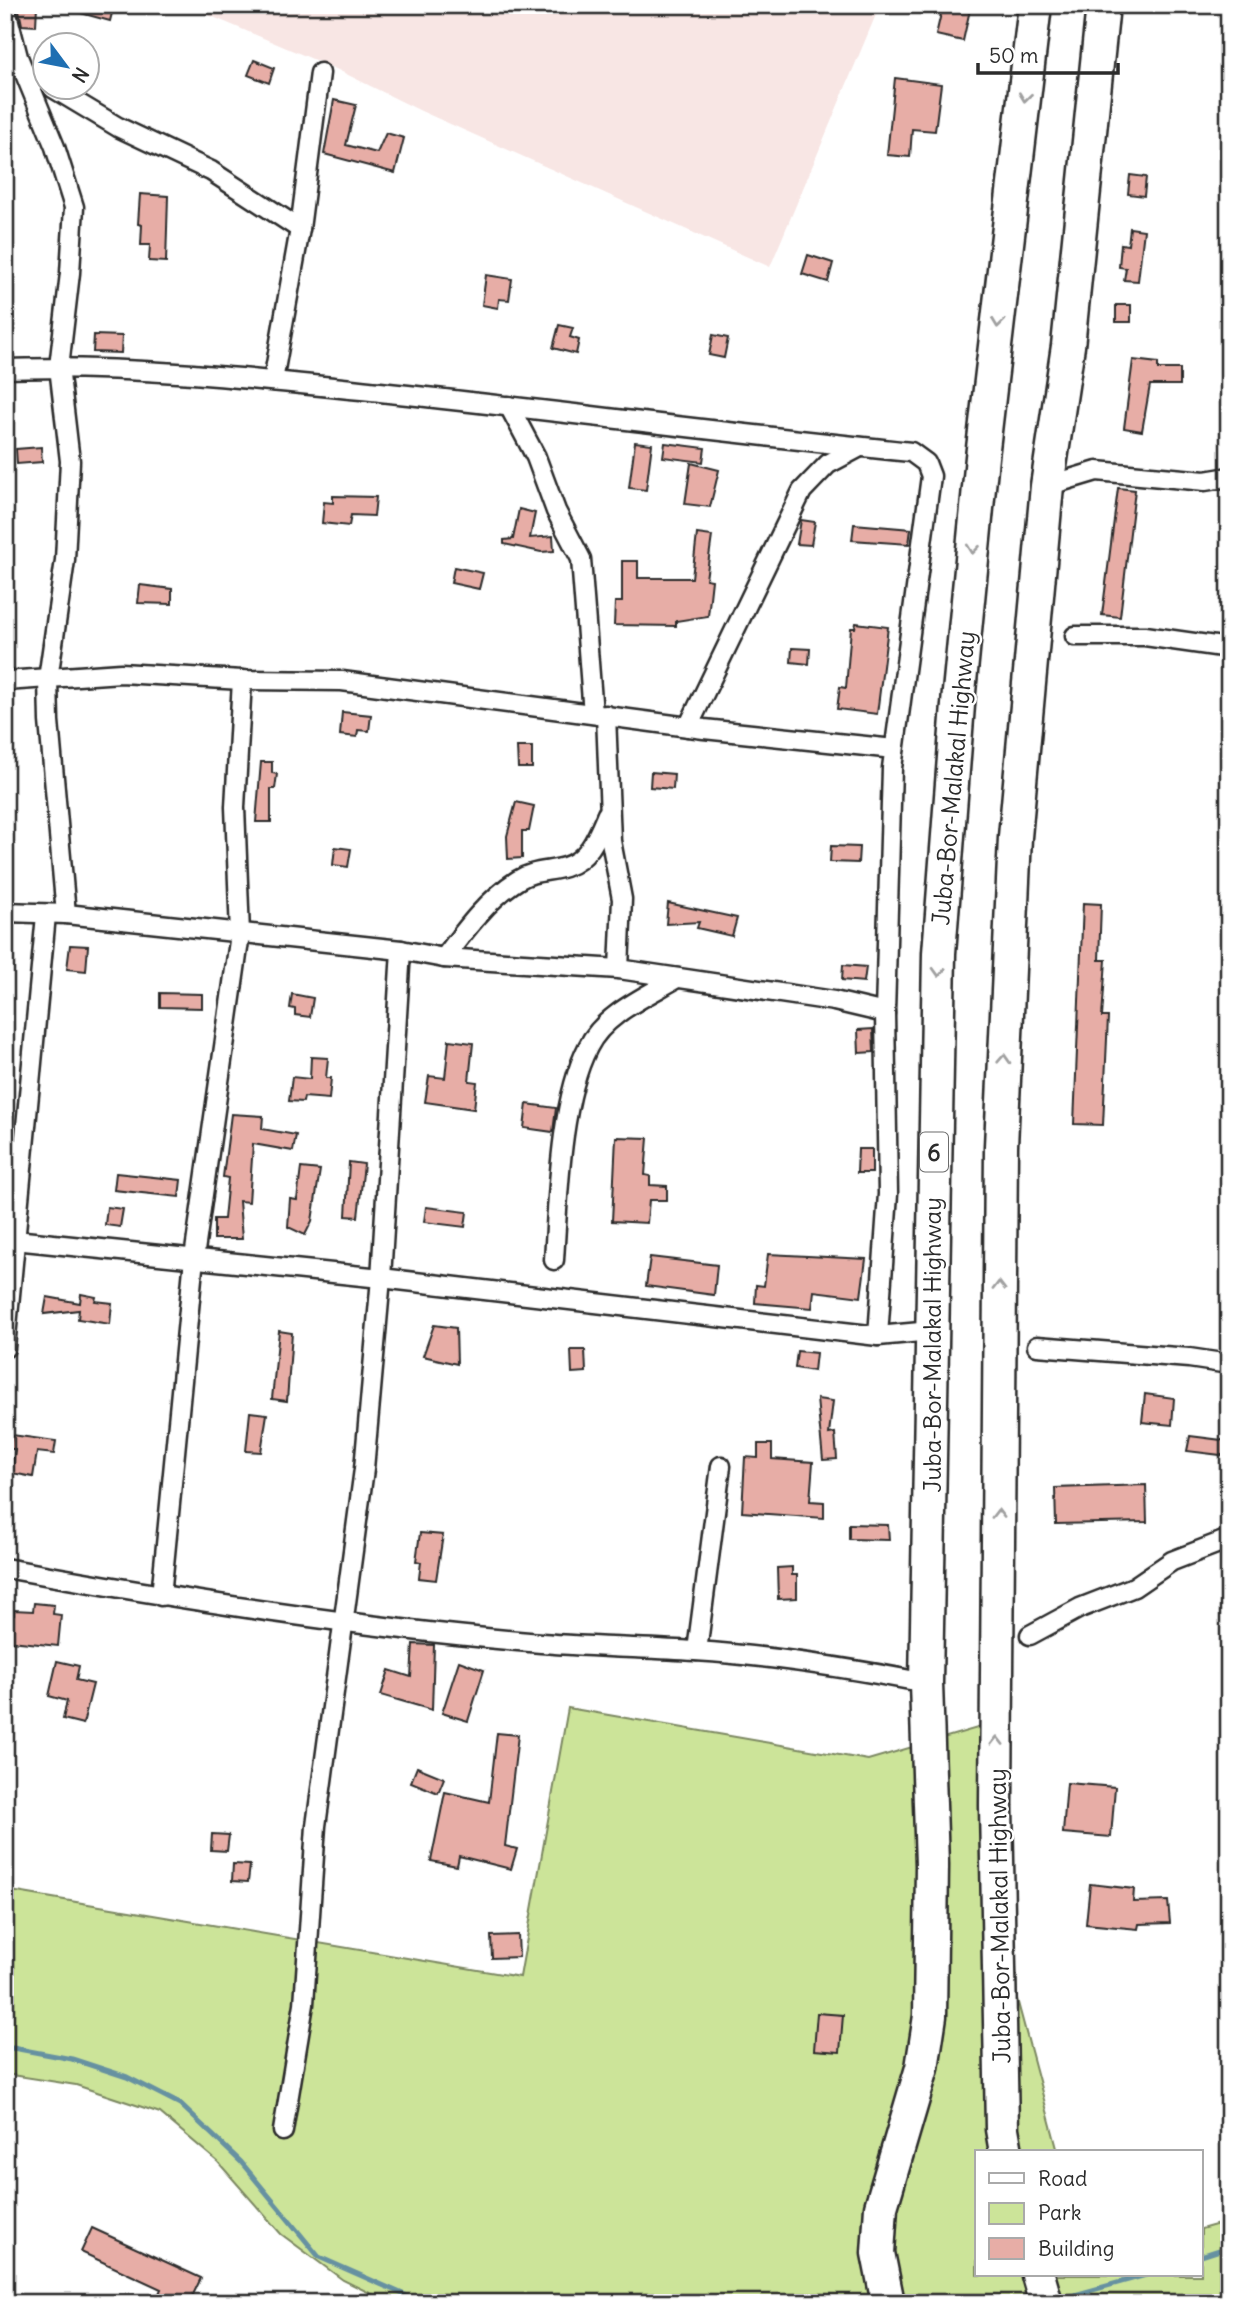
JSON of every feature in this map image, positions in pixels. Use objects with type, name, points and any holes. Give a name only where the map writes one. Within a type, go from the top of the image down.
[{"type":"highway","name":"Juba-Bor-Malakal Highway","points":[[886,2299],[878,2253],[881,2207],[922,2068],[930,2017],[931,1788],[926,1683],[932,1484],[931,1331],[939,953],[959,692],[982,457],[1035,5]]},
{"type":"highway","name":"Juba-Bor-Malakal Highway","points":[[1006,2150],[1001,2103],[996,1818],[1000,1146],[1014,837],[1047,486],[1068,346],[1103,5]]},
{"type":"highway","points":[[1038,2276],[1046,2303]]},
{"type":"street","points":[[5,6],[11,56],[55,147],[74,207],[60,367],[70,461],[65,560],[48,679],[50,733],[66,914]]},
{"type":"street","points":[[11,56],[32,71]]},
{"type":"street","points":[[273,381],[300,229],[320,73]]},
{"type":"street","points":[[77,102],[118,127],[211,172],[300,229]]},
{"type":"street","points":[[5,369],[60,367],[273,381],[911,452],[926,463],[931,476],[894,750],[885,1013],[887,1194],[878,1336]]},
{"type":"street","points":[[509,406],[536,457],[556,511],[581,559],[612,805],[611,841],[622,899],[619,969]]},
{"type":"street","points":[[688,727],[802,491],[828,464],[860,447]]},
{"type":"street","points":[[1047,486],[1097,471],[1205,481],[1229,477]]},
{"type":"street","points":[[1075,636],[1145,636],[1229,648]]},
{"type":"street","points":[[5,681],[121,673],[242,680],[342,681],[688,727],[894,750]]},
{"type":"street","points":[[161,1596],[194,1258],[240,934],[235,807],[242,680]]},
{"type":"street","points":[[444,958],[484,909],[516,881],[536,871],[566,867],[581,859],[595,842],[612,805]]},
{"type":"street","points":[[5,912],[66,914],[401,950],[444,958],[619,969],[834,1000],[885,1013]]},
{"type":"street","points":[[5,1348],[10,1239],[46,915]]},
{"type":"street","points":[[283,2131],[304,2004],[316,1826],[364,1469],[381,1278],[401,950]]},
{"type":"street","points":[[554,1260],[562,1147],[588,1045],[615,1015],[677,978]]},
{"type":"street","points":[[10,1239],[381,1278],[878,1336],[931,1331]]},
{"type":"street","points":[[1037,1346],[1189,1358],[1229,1364]]},
{"type":"street","points":[[697,1651],[721,1466]]},
{"type":"street","points":[[1030,1635],[1080,1608],[1133,1587],[1172,1561],[1229,1539]]},
{"type":"street","points":[[5,1568],[161,1596],[342,1623],[542,1643],[697,1651],[841,1667],[926,1683]]},
{"type":"shaded area","points":[[185,5],[880,5],[770,267],[421,111],[336,69]]},
{"type":"green space","points":[[568,1708],[868,1760],[1008,1719],[1017,1999],[1057,2150],[975,2150],[975,2276],[1202,2276],[1202,2229],[1219,2224],[1229,2076],[1229,2303],[390,2303],[343,2280],[281,2234],[218,2162],[160,2113],[76,2085],[5,2074],[5,1890],[520,1977]]},
{"type":"building","points":[[18,5],[37,5],[36,26],[22,25]]},
{"type":"building","points":[[71,5],[114,5],[110,21],[70,10]]},
{"type":"building","points":[[943,5],[971,5],[963,41],[936,35]]},
{"type":"building","points":[[254,60],[274,68],[269,83],[248,75]]},
{"type":"building","points":[[895,78],[941,84],[935,131],[912,129],[910,157],[887,155]]},
{"type":"building","points":[[334,100],[356,105],[346,145],[377,153],[386,133],[404,138],[395,173],[324,154]]},
{"type":"building","points":[[1130,175],[1146,177],[1144,196],[1128,194]]},
{"type":"building","points":[[140,194],[168,196],[166,262],[149,261],[150,245],[141,245],[142,225],[138,224]]},
{"type":"building","points":[[1130,228],[1144,230],[1138,281],[1124,280],[1126,268],[1119,267],[1121,244],[1128,245]]},
{"type":"building","points":[[808,255],[833,263],[828,282],[802,274]]},
{"type":"building","points":[[486,275],[512,279],[509,300],[499,299],[498,308],[482,305]]},
{"type":"building","points":[[1116,305],[1131,305],[1131,322],[1116,322]]},
{"type":"building","points":[[559,325],[573,328],[570,337],[579,340],[576,354],[553,348]]},
{"type":"building","points":[[94,335],[122,336],[121,353],[93,352]]},
{"type":"building","points":[[713,335],[728,338],[724,358],[709,355]]},
{"type":"building","points":[[1133,360],[1158,363],[1158,369],[1180,369],[1180,385],[1150,385],[1142,431],[1124,428]]},
{"type":"building","points":[[635,442],[652,444],[646,490],[629,488]]},
{"type":"building","points":[[665,443],[705,448],[703,462],[663,457]]},
{"type":"building","points":[[41,447],[42,462],[17,464],[16,449]]},
{"type":"building","points":[[691,463],[719,470],[710,507],[685,504]]},
{"type":"building","points":[[1118,488],[1135,490],[1120,617],[1102,615]]},
{"type":"building","points":[[333,496],[376,497],[374,516],[351,515],[349,526],[322,523],[324,502],[333,503]]},
{"type":"building","points":[[519,509],[535,513],[530,538],[553,536],[554,551],[541,552],[504,544],[504,540],[513,539]]},
{"type":"building","points":[[801,520],[815,522],[811,545],[797,544]]},
{"type":"building","points":[[854,524],[911,529],[909,544],[852,540]]},
{"type":"building","points":[[697,534],[712,536],[706,579],[712,580],[708,616],[676,621],[676,626],[614,625],[615,602],[622,602],[622,561],[638,561],[638,578],[692,578]]},
{"type":"building","points":[[454,567],[483,573],[479,589],[451,583]]},
{"type":"building","points":[[140,585],[172,589],[172,604],[138,603]]},
{"type":"building","points":[[856,623],[888,627],[877,714],[837,709],[840,687],[846,688],[851,628],[855,628]]},
{"type":"building","points":[[792,648],[810,649],[809,664],[791,662]]},
{"type":"building","points":[[342,712],[371,715],[369,731],[358,730],[357,737],[340,735]]},
{"type":"building","points":[[517,747],[532,747],[532,768],[518,768]]},
{"type":"building","points":[[261,762],[272,762],[272,773],[277,774],[275,789],[271,789],[271,822],[256,822]]},
{"type":"building","points":[[651,772],[674,774],[673,789],[650,787]]},
{"type":"building","points":[[516,802],[534,806],[529,831],[522,831],[522,858],[508,859],[507,836]]},
{"type":"building","points":[[831,846],[859,847],[858,863],[830,862]]},
{"type":"building","points":[[335,847],[351,849],[348,867],[333,865]]},
{"type":"building","points":[[668,903],[737,918],[732,936],[697,928],[699,922],[666,924]]},
{"type":"building","points":[[1083,903],[1101,904],[1099,960],[1106,960],[1102,1017],[1108,1017],[1103,1125],[1074,1124]]},
{"type":"building","points":[[70,945],[88,946],[86,971],[67,969]]},
{"type":"building","points":[[843,965],[866,967],[864,982],[842,980]]},
{"type":"building","points":[[160,993],[202,994],[202,1008],[160,1007]]},
{"type":"building","points":[[292,994],[313,998],[310,1017],[295,1015],[295,1009],[290,1008]]},
{"type":"building","points":[[873,1029],[874,1052],[859,1053],[858,1030]]},
{"type":"building","points":[[449,1040],[473,1043],[469,1081],[477,1082],[474,1109],[425,1102],[429,1076],[445,1078]]},
{"type":"building","points":[[311,1057],[328,1058],[326,1078],[331,1078],[329,1099],[304,1097],[303,1102],[289,1101],[292,1077],[310,1079]]},
{"type":"building","points":[[527,1104],[556,1108],[553,1132],[524,1128]]},
{"type":"building","points":[[231,1114],[263,1116],[262,1129],[296,1135],[293,1151],[253,1144],[249,1202],[239,1201],[242,1239],[214,1239],[214,1219],[224,1219],[228,1178],[223,1177]]},
{"type":"building","points":[[616,1137],[648,1138],[645,1175],[650,1176],[650,1185],[667,1186],[667,1200],[649,1200],[647,1223],[612,1221]]},
{"type":"building","points":[[858,1149],[872,1149],[872,1173],[857,1173]]},
{"type":"building","points":[[349,1162],[364,1164],[358,1217],[346,1216]]},
{"type":"building","points":[[301,1168],[320,1170],[312,1221],[305,1235],[288,1227],[290,1199],[297,1200]]},
{"type":"building","points":[[116,1173],[181,1180],[179,1197],[114,1190]]},
{"type":"building","points":[[107,1207],[123,1209],[120,1227],[105,1225]]},
{"type":"building","points":[[426,1207],[467,1212],[465,1227],[424,1222]]},
{"type":"building","points":[[768,1254],[866,1259],[861,1297],[814,1291],[812,1308],[755,1303],[756,1285],[764,1286]]},
{"type":"building","points":[[650,1257],[717,1265],[714,1295],[646,1286]]},
{"type":"building","points":[[81,1294],[96,1297],[95,1301],[112,1303],[110,1324],[78,1319],[79,1310],[44,1314],[47,1297],[80,1303]]},
{"type":"building","points":[[434,1325],[456,1328],[457,1364],[423,1356]]},
{"type":"building","points":[[279,1331],[292,1333],[287,1401],[272,1399]]},
{"type":"building","points":[[571,1350],[585,1350],[586,1372],[572,1373]]},
{"type":"building","points":[[797,1351],[816,1353],[814,1371],[795,1368]]},
{"type":"building","points":[[1145,1394],[1174,1398],[1172,1425],[1142,1422]]},
{"type":"building","points":[[817,1399],[833,1401],[829,1434],[835,1433],[837,1459],[823,1460]]},
{"type":"building","points":[[250,1412],[267,1414],[261,1452],[246,1451]]},
{"type":"building","points":[[12,1435],[56,1441],[54,1454],[37,1452],[33,1477],[12,1473],[15,1449],[10,1449]]},
{"type":"building","points":[[1190,1436],[1229,1441],[1229,1456],[1187,1451]]},
{"type":"building","points":[[758,1444],[772,1444],[772,1459],[813,1462],[810,1501],[824,1502],[824,1518],[742,1512],[745,1457],[758,1458]]},
{"type":"building","points":[[1146,1485],[1147,1522],[1056,1524],[1055,1488]]},
{"type":"building","points":[[849,1524],[888,1525],[889,1540],[849,1539]]},
{"type":"building","points":[[420,1533],[443,1535],[436,1580],[419,1578],[421,1562],[416,1561]]},
{"type":"building","points":[[792,1567],[792,1575],[797,1575],[797,1598],[778,1599],[777,1568]]},
{"type":"building","points":[[34,1603],[54,1605],[53,1614],[61,1615],[58,1646],[11,1641],[12,1630],[5,1629],[6,1614],[14,1615],[14,1610],[33,1611]]},
{"type":"building","points":[[413,1644],[434,1645],[432,1710],[381,1695],[389,1670],[411,1677]]},
{"type":"building","points":[[57,1661],[79,1666],[76,1680],[93,1684],[83,1724],[63,1719],[67,1701],[49,1696]]},
{"type":"building","points":[[459,1661],[484,1670],[468,1721],[442,1713]]},
{"type":"building","points":[[497,1733],[518,1735],[505,1846],[517,1849],[511,1869],[459,1856],[457,1866],[431,1861],[445,1792],[489,1802]]},
{"type":"building","points":[[417,1767],[444,1778],[438,1793],[411,1782]]},
{"type":"building","points":[[1067,1783],[1115,1787],[1111,1837],[1063,1833]]},
{"type":"building","points":[[212,1834],[229,1835],[227,1851],[211,1850]]},
{"type":"building","points":[[233,1864],[250,1865],[248,1882],[232,1881]]},
{"type":"building","points":[[1090,1884],[1134,1889],[1133,1902],[1168,1901],[1170,1923],[1139,1924],[1138,1929],[1086,1924]]},
{"type":"building","points":[[518,1935],[519,1957],[492,1958],[491,1936]]},
{"type":"building","points":[[817,2013],[843,2015],[840,2052],[814,2050]]},
{"type":"building","points":[[92,2228],[201,2278],[189,2303],[155,2303],[161,2289],[81,2252]]},
{"type":"waterway","points":[[5,2050],[13,2048],[72,2059],[127,2077],[180,2104],[241,2162],[319,2257],[405,2295],[414,2303]]},
{"type":"waterway","points":[[1202,2256],[1229,2247]]},
{"type":"waterway","points":[[1057,2300],[1142,2276]]}]
